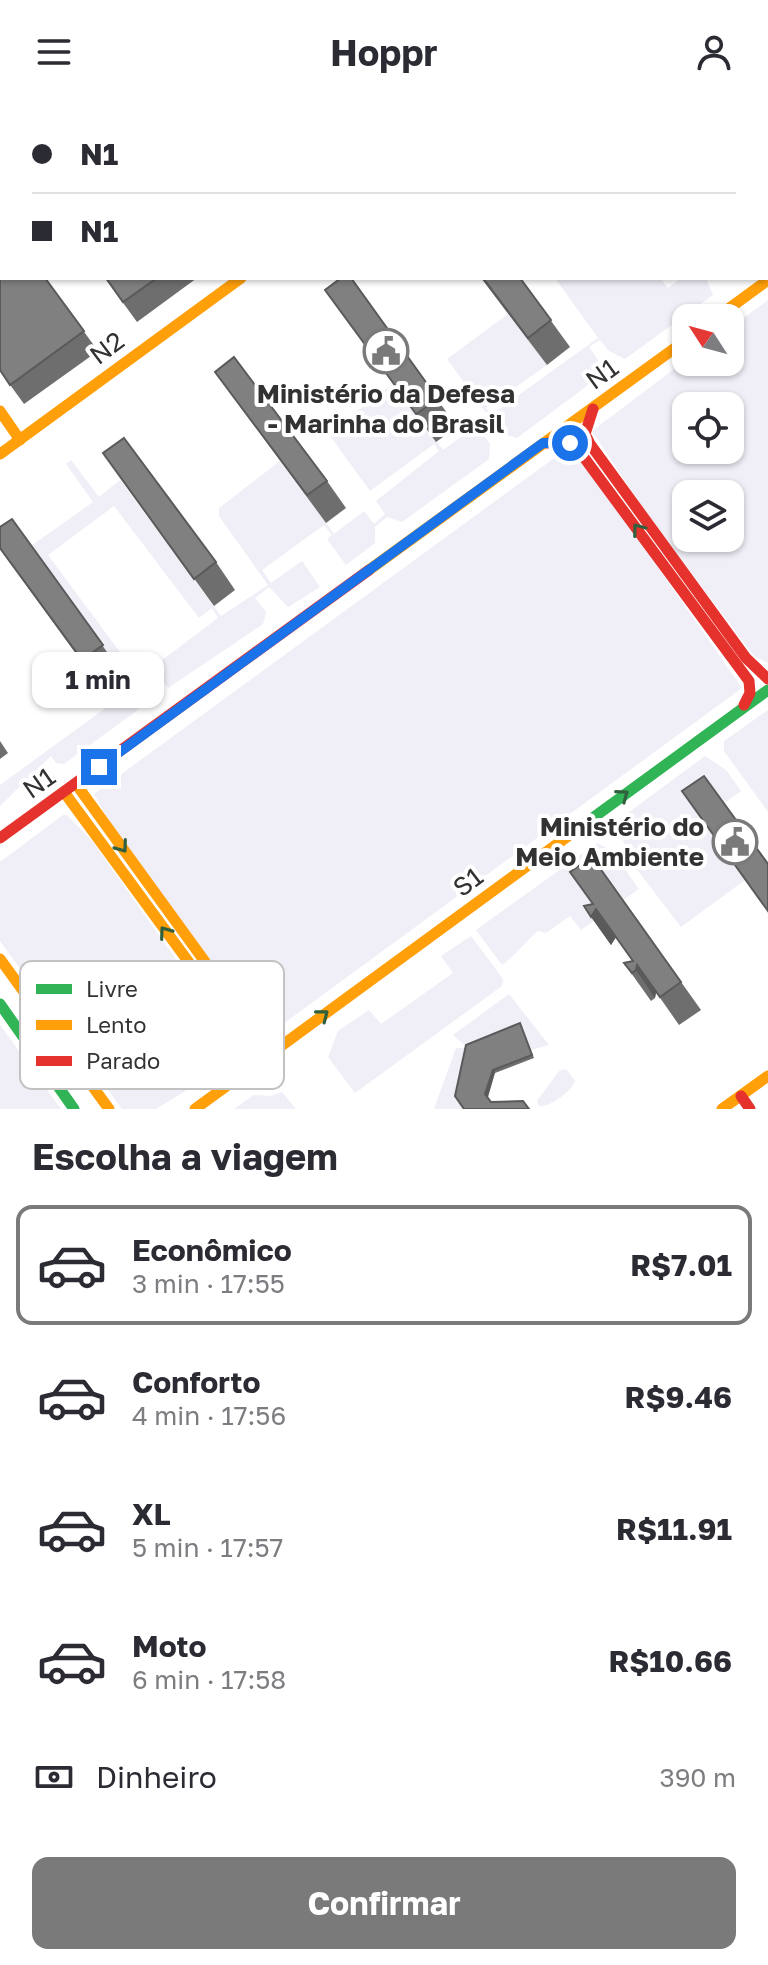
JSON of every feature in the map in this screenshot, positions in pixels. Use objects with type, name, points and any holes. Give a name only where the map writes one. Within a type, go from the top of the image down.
[{"type":"main road","name":"N2","points":[[0,454],[238,280]]},
{"type":"main road","points":[[735,304],[768,280]]},
{"type":"main road","name":"N1","points":[[0,838],[672,350]]},
{"type":"main road","points":[[593,409],[585,434],[590,444],[746,658],[768,679]]},
{"type":"main road","points":[[0,411],[20,440]]},
{"type":"main road","points":[[543,443],[570,443],[580,452],[749,681],[750,693],[742,709]]},
{"type":"main road","name":"S1","points":[[284,1045],[768,690]]},
{"type":"main road","points":[[76,784],[204,961]]},
{"type":"main road","points":[[64,792],[188,961]]},
{"type":"main road","points":[[0,959],[20,987]]},
{"type":"main road","points":[[0,1004],[20,1032]]},
{"type":"main road","points":[[722,1109],[768,1076]]},
{"type":"main road","points":[[60,1089],[74,1109]]},
{"type":"main road","points":[[94,1089],[109,1109]]},
{"type":"main road","name":"S1","points":[[195,1109],[224,1089]]},
{"type":"main road","points":[[741,1096],[750,1109]]},
{"type":"shaded area","points":[[556,280],[662,280],[668,288],[678,280],[707,280],[713,295],[701,304],[672,304],[672,325],[625,359],[609,351],[600,340],[589,347],[598,360],[599,377],[517,438],[502,434],[491,419],[479,429],[490,444],[489,459],[402,522],[387,517],[375,527],[375,543],[346,565],[327,539],[332,535],[324,525],[262,570],[271,583],[302,561],[320,587],[288,607],[269,587],[255,598],[266,612],[263,624],[168,688],[153,667],[218,618],[212,608],[199,618],[114,506],[48,555],[154,698],[64,764],[56,763],[51,756],[0,806],[0,785],[140,683],[129,669],[122,673],[31,546],[93,502],[66,464],[71,460],[99,497],[120,480],[221,616],[268,585],[219,516],[219,508],[280,461],[334,534],[364,511],[374,524],[385,514],[376,501],[439,451],[434,444],[370,491],[328,433],[393,384],[443,450],[489,417],[447,359],[508,314],[547,365],[486,408],[491,415],[598,338]]},
{"type":"shaded area","points":[[768,300],[768,663],[754,656],[676,552],[744,552],[744,480],[672,480],[672,547],[592,431],[672,371],[672,376],[744,376],[744,318]]},
{"type":"shaded area","points":[[568,448],[597,480],[742,688],[284,1023],[284,961],[211,961],[112,826],[94,794]]},
{"type":"shaded area","points":[[768,710],[768,812],[724,751],[724,741]]},
{"type":"shaded area","points":[[705,756],[726,770],[741,791],[702,819],[745,880],[681,927],[629,859],[617,821]]},
{"type":"shaded area","points":[[67,815],[92,841],[177,961],[20,961],[20,969],[0,941],[0,862]]},
{"type":"shaded area","points":[[597,843],[612,851],[639,889],[581,930],[570,916],[546,933],[538,931],[502,965],[476,930]]},
{"type":"shaded area","points":[[471,936],[503,979],[502,986],[355,1093],[328,1057],[338,1031],[369,1010],[381,1024],[453,973],[441,956]]},
{"type":"shaded area","points":[[509,994],[549,1045],[531,1050],[522,1027],[457,1099],[464,1109],[434,1109],[456,1048],[468,1048],[453,1035]]},
{"type":"shaded area","points":[[0,1025],[20,1053],[20,1089],[46,1089],[61,1109],[0,1109]]},
{"type":"shaded area","points":[[566,1069],[575,1081],[573,1085],[554,1101],[539,1106],[537,1101],[559,1071]]},
{"type":"shaded area","points":[[107,1089],[189,1089],[156,1109],[122,1109]]},
{"type":"shaded area","points":[[282,1092],[296,1109],[234,1109],[254,1095],[271,1096]]},
{"type":"building","points":[[0,280],[46,280],[84,331],[10,385],[0,370]]},
{"type":"building","points":[[107,280],[154,280],[123,302]]},
{"type":"building","name":"Ministério da Defesa - Marinha do Brasil","points":[[338,280],[352,280],[438,399],[416,414],[325,290]]},
{"type":"building","points":[[484,280],[521,280],[551,320],[528,338]]},
{"type":"building","points":[[234,357],[327,481],[307,495],[215,372]]},
{"type":"building","points":[[124,438],[216,562],[194,579],[103,453]]},
{"type":"building","points":[[12,519],[103,645],[82,660],[0,548],[0,527]]},
{"type":"building","name":"Ministério do Meio Ambiente","points":[[704,776],[768,864],[768,911],[682,791]]},
{"type":"building","points":[[592,857],[681,982],[660,997],[637,965],[632,973],[624,963],[633,961],[596,909],[591,917],[584,906],[593,904],[570,872]]},
{"type":"building","points":[[520,1023],[532,1055],[493,1070],[485,1094],[491,1102],[523,1101],[529,1109],[464,1109],[455,1096],[466,1045]]},
{"type":"traffic: fast","points":[[579,828],[768,690]]},
{"type":"traffic: fast","points":[[0,1004],[20,1032]]},
{"type":"traffic: fast","points":[[60,1089],[74,1109]]},
{"type":"traffic: slow","points":[[0,454],[238,280]]},
{"type":"traffic: slow","points":[[735,304],[768,280]]},
{"type":"traffic: slow","points":[[369,570],[672,350]]},
{"type":"traffic: slow","points":[[0,411],[20,440]]},
{"type":"traffic: slow","points":[[76,784],[204,961]]},
{"type":"traffic: slow","points":[[64,792],[188,961]]},
{"type":"traffic: slow","points":[[284,1044],[579,828]]},
{"type":"traffic: slow","points":[[0,959],[20,987]]},
{"type":"traffic: slow","points":[[722,1109],[768,1076]]},
{"type":"traffic: slow","points":[[94,1089],[109,1109]]},
{"type":"traffic: slow","points":[[195,1109],[222,1089]]},
{"type":"traffic: jam","points":[[593,409],[585,434],[590,444],[746,658],[768,679]]},
{"type":"traffic: jam","points":[[547,443],[570,443],[580,452],[749,681],[750,693],[744,705]]},
{"type":"traffic: jam","points":[[0,838],[369,570]]},
{"type":"traffic: jam","points":[[741,1096],[750,1109]]},
{"type":"place","name":"Ministério da Defesa - Marinha do Brasil","points":[[386,351]]},
{"type":"place","name":"Ministério do Meio Ambiente","points":[[735,842]]},
{"type":"route","points":[[99,767],[543,443],[558,440],[570,443]]}]
